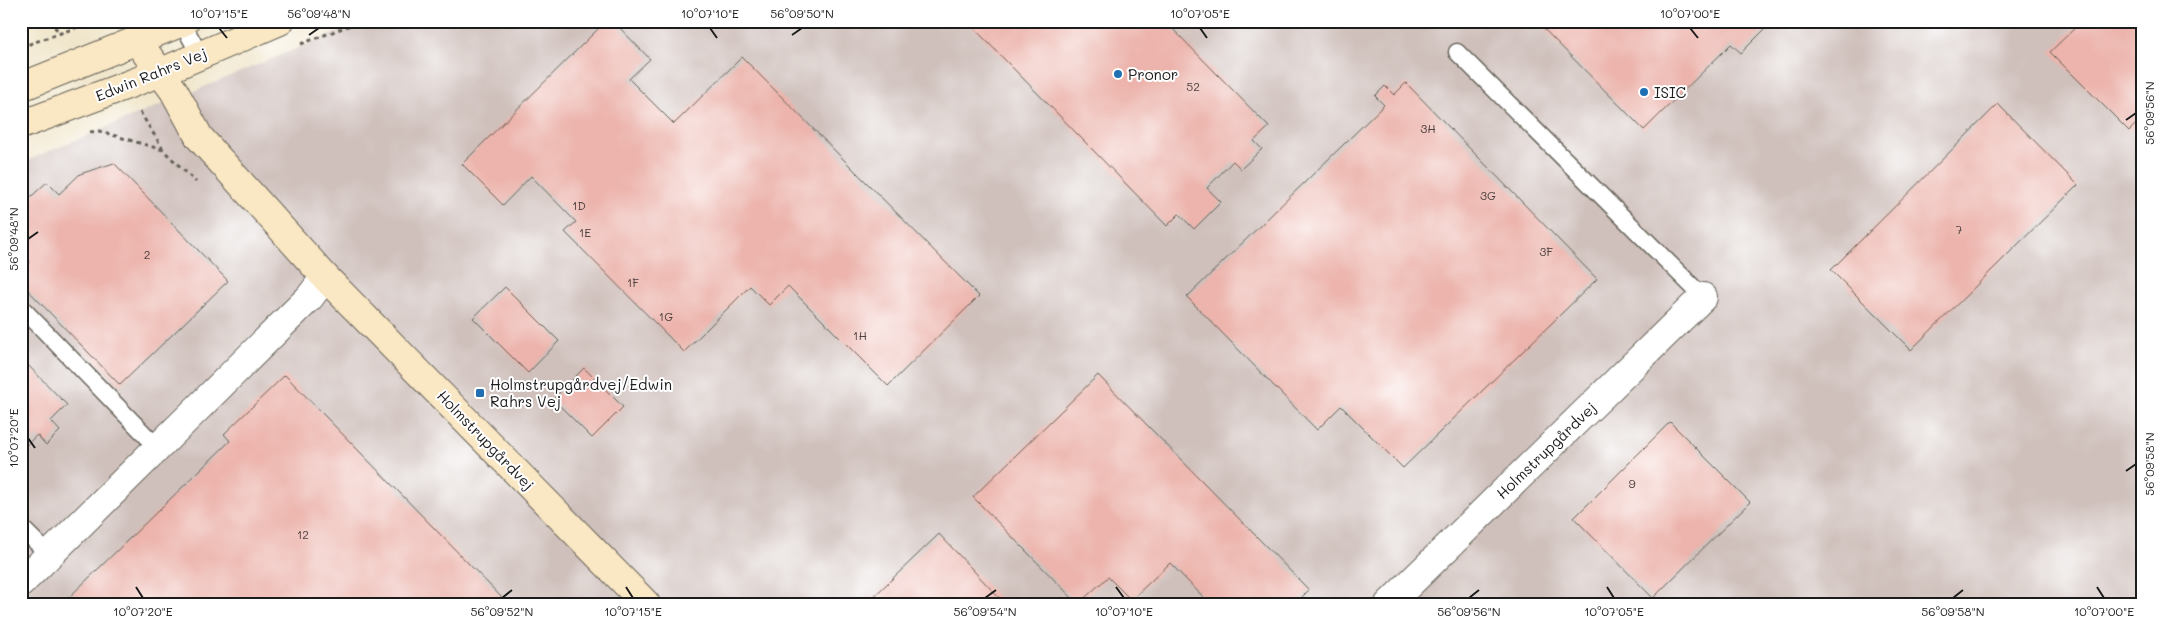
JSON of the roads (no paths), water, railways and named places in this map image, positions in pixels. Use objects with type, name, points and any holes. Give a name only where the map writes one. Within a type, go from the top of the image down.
[{"type":"street","name":"Edwin Rahrs Vej","points":[[21,125],[160,73],[280,21]]},
{"type":"street","points":[[21,87],[182,22]]},
{"type":"street","name":"Holmstrupgårdvej","points":[[137,41],[174,90],[199,137],[325,277],[646,604]]},
{"type":"street","points":[[21,583],[310,297],[325,277]]},
{"type":"street","name":"Holmstrupgårdvej","points":[[1389,604],[1703,297]]},
{"type":"lane","points":[[182,22],[200,55]]},
{"type":"lane","points":[[1457,52],[1703,297]]},
{"type":"lane","points":[[21,307],[158,448]]},
{"type":"lane","points":[[21,527],[49,555]]},
{"type":"place","name":"Pronor","points":[[1118,74]]},
{"type":"place","name":"ISIC","points":[[1644,92]]},
{"type":"place","name":"Holmstrupgårdvej/Edwin Rahrs Vej","points":[[480,393]]}]
